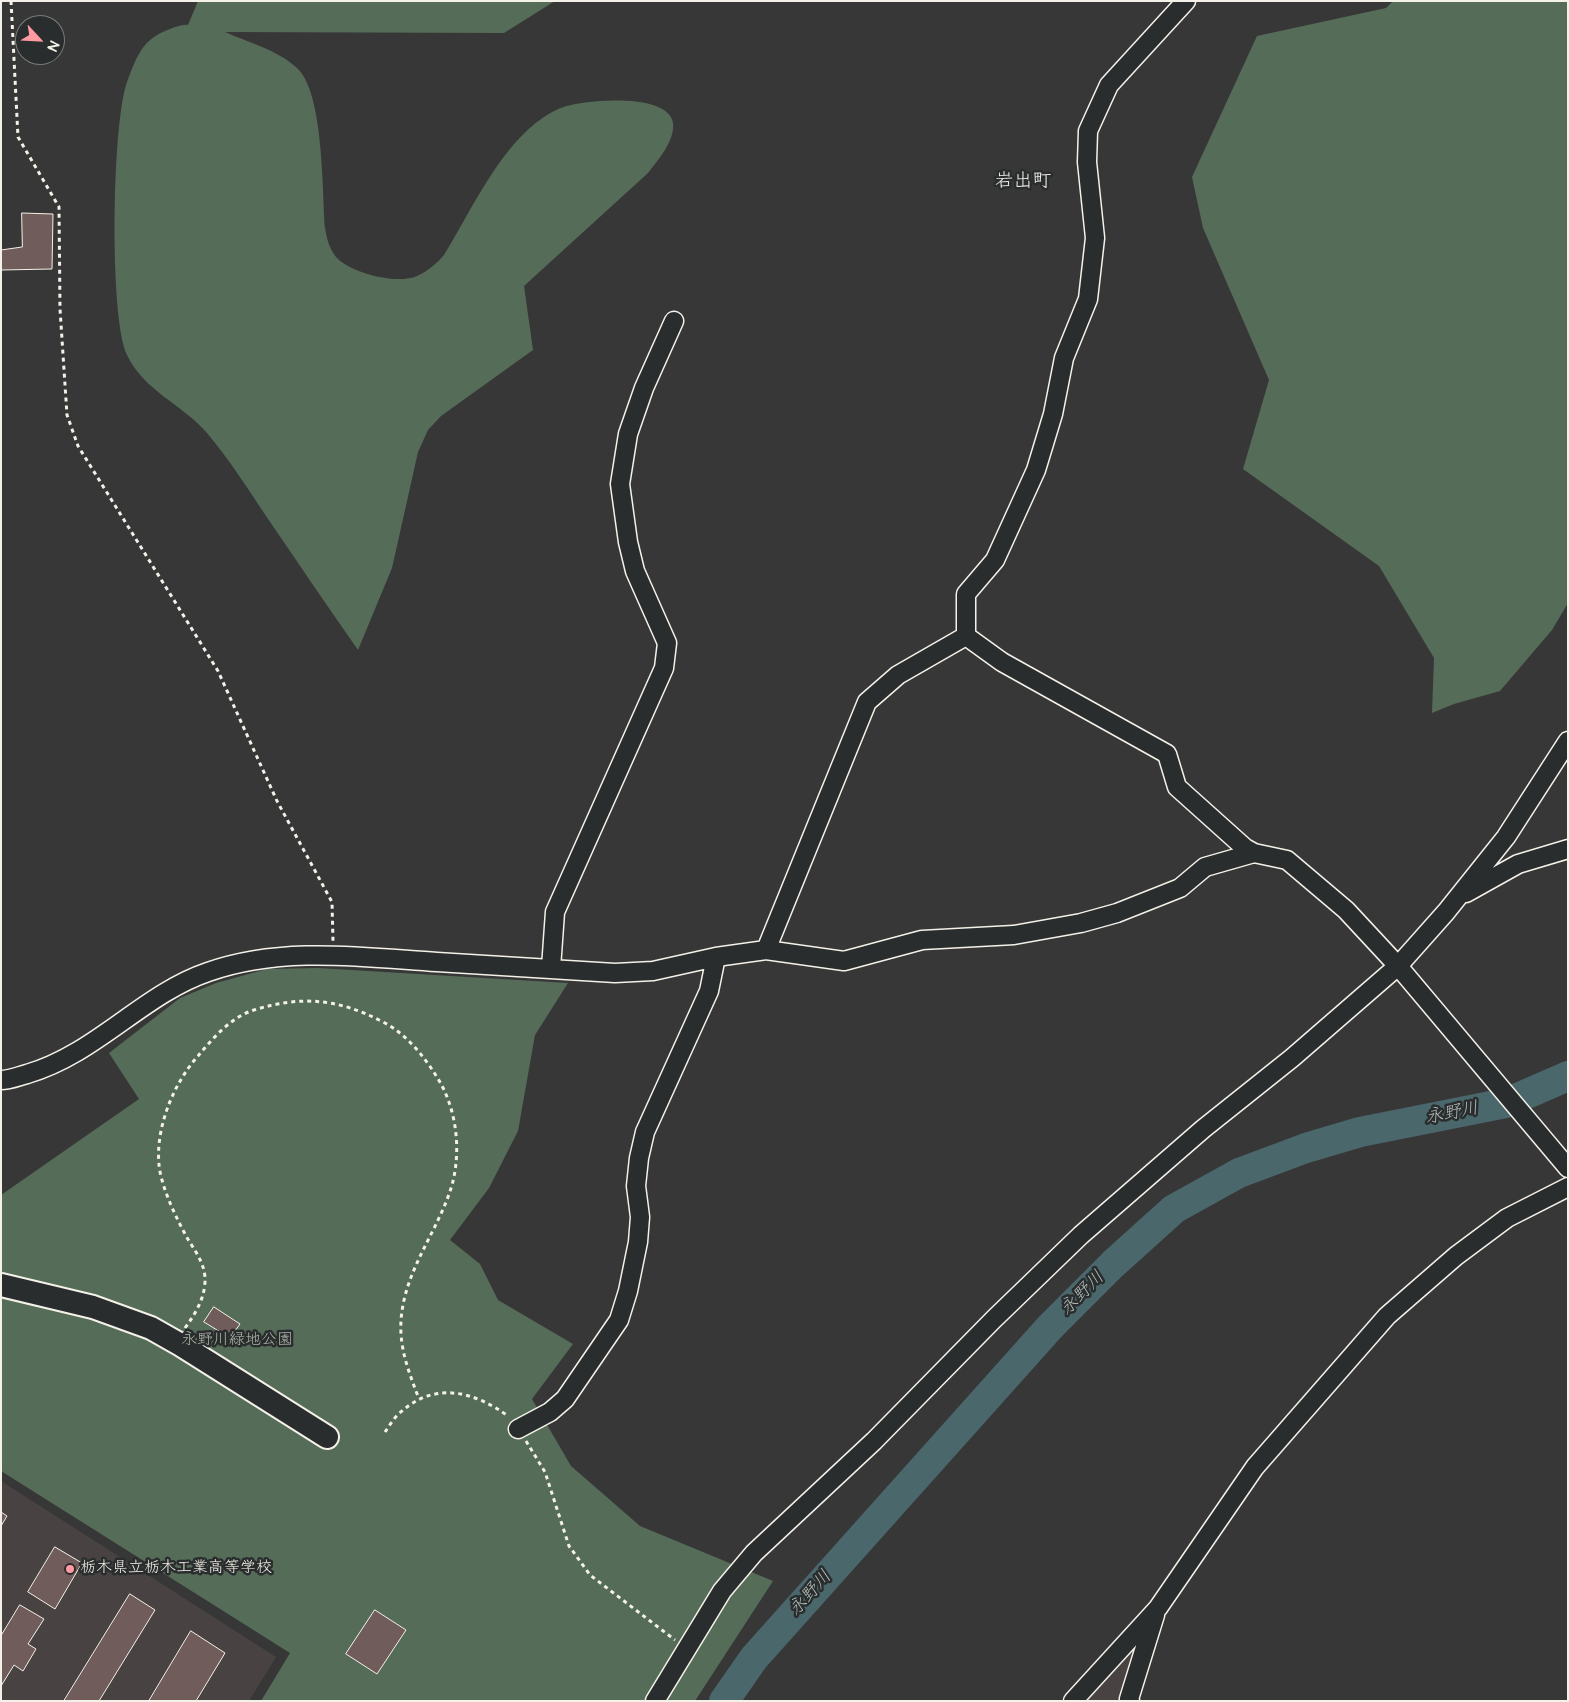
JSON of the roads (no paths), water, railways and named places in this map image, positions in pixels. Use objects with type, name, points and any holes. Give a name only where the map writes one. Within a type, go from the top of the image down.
[{"type":"street","points":[[966,636],[966,594],[995,560],[1036,470],[1053,414],[1064,358],[1088,299],[1094,238],[1087,162],[1088,131],[1109,85],[1186,1]]},
{"type":"street","points":[[551,968],[555,912],[664,668],[667,643],[635,571],[628,542],[620,484],[628,434],[644,388],[674,321]]},
{"type":"street","points":[[966,636],[1002,662],[1065,695],[1167,754],[1177,787],[1244,848],[1254,853],[1287,860],[1346,910],[1398,966],[1568,1168]]},
{"type":"street","points":[[766,950],[868,702],[898,675],[966,636]]},
{"type":"street","points":[[655,1701],[722,1591],[754,1553],[874,1441],[994,1319],[1081,1235],[1203,1129],[1292,1058],[1398,966],[1506,838],[1568,741]]},
{"type":"street","points":[[1457,898],[1518,864],[1568,849]]},
{"type":"street","points":[[1,1080],[40,1070],[82,1051],[168,992],[206,972],[245,961],[285,956],[333,956],[615,972],[653,971],[766,950],[844,961],[922,940],[1014,935],[1081,923],[1117,912],[1180,888],[1205,867],[1254,853]]},
{"type":"street","points":[[518,1429],[550,1412],[565,1399],[619,1320],[628,1291],[638,1242],[640,1217],[636,1186],[638,1158],[645,1132],[709,991],[716,958]]},
{"type":"street","points":[[1073,1701],[1158,1608],[1256,1467],[1387,1316],[1456,1256],[1507,1218],[1568,1187]]},
{"type":"street","points":[[1,1285],[94,1307],[151,1328],[175,1341],[327,1437]]},
{"type":"street","points":[[1130,1701],[1158,1608]]},
{"type":"waterway","name":"永野川","points":[[724,1701],[754,1658],[1050,1327],[1113,1264],[1174,1209],[1239,1173],[1306,1148],[1360,1132],[1506,1103],[1568,1076]]},
{"type":"place","name":"栃木県立栃木工業高等学校","points":[[70,1569]]},
{"type":"district","name":"岩出町","points":[[1023,182]]},
{"type":"park label","name":"永野川緑地公園","points":[[237,1341]]}]
